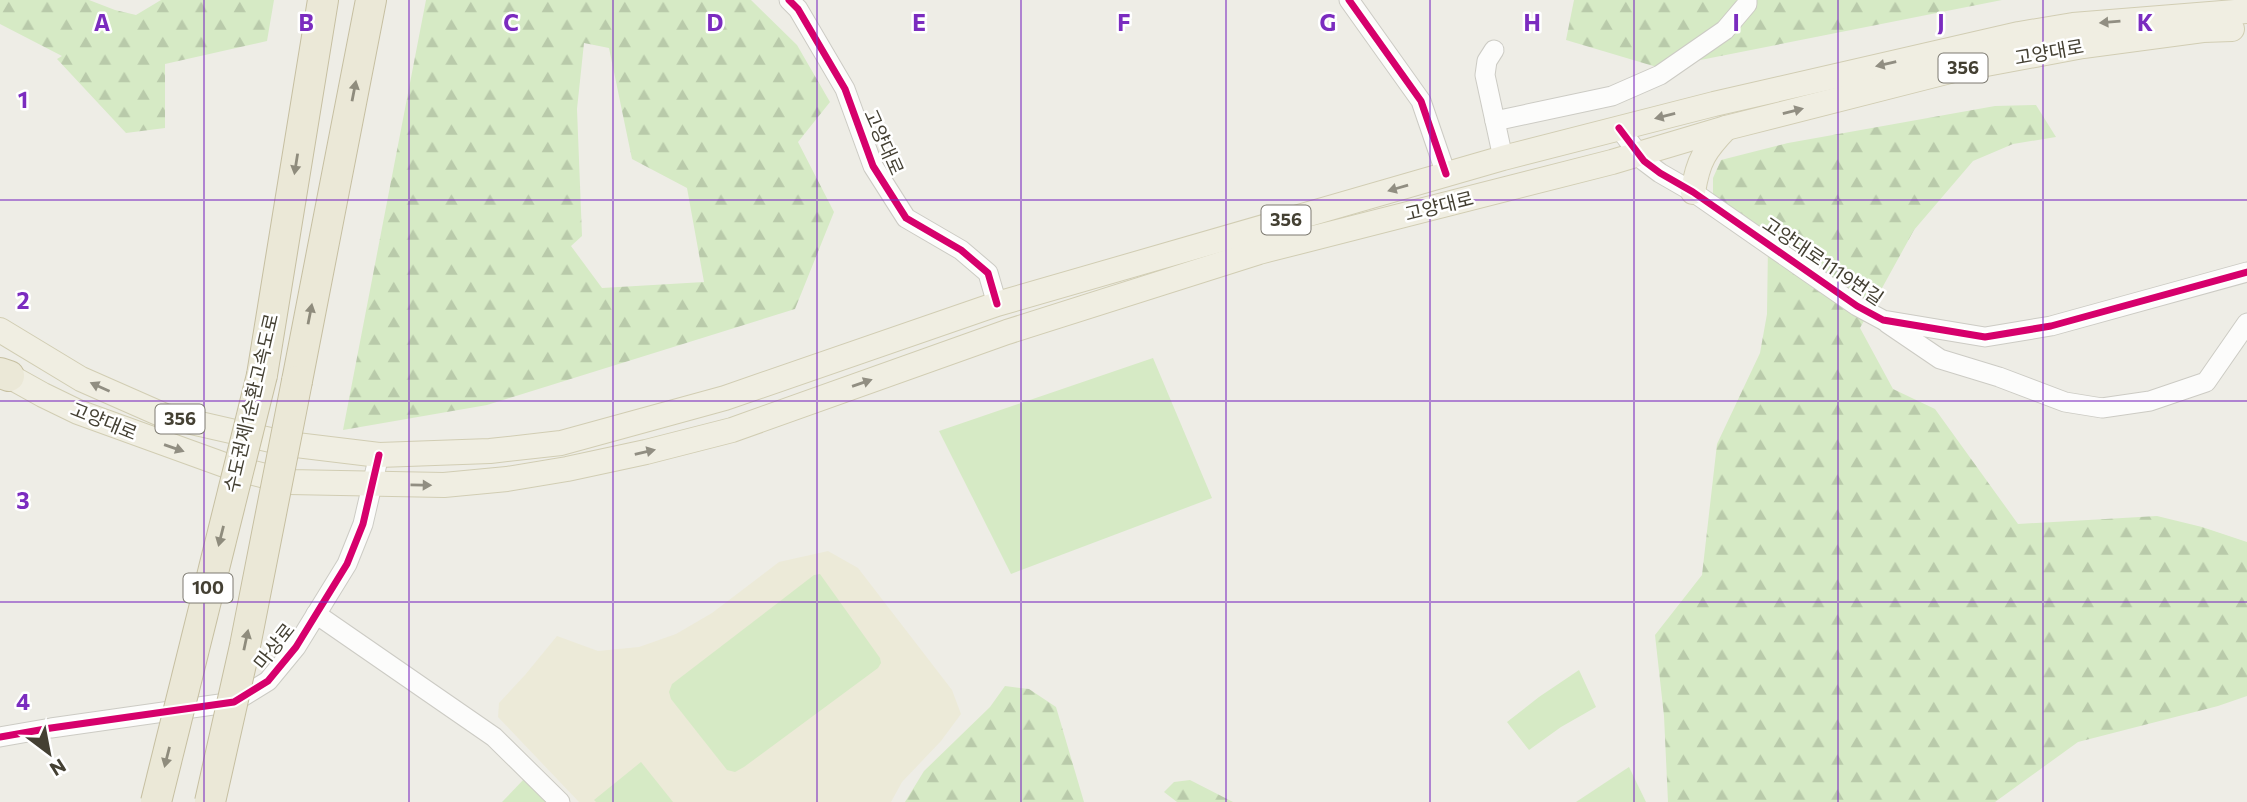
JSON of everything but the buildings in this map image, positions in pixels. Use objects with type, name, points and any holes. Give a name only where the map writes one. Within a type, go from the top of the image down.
[{"type":"highway","name":"수도권제1순환고속도로","points":[[156,802],[262,375],[323,0]]},
{"type":"highway","name":"수도권제1순환고속도로","points":[[210,802],[256,592],[372,0]]},
{"type":"main road","name":"고양대로","points":[[0,330],[82,379],[165,416],[288,444],[379,455],[490,451],[561,443],[725,398],[997,304],[1446,174],[1619,128],[2019,34],[2201,7],[2247,11]]},
{"type":"main road","name":"고양대로","points":[[3,373],[78,412],[230,467],[289,482],[444,485],[507,479],[567,469],[732,430],[1007,332],[1259,252],[1639,154],[1727,128],[1954,70],[2024,56],[2190,32],[2247,28]]},
{"type":"main road","points":[[1693,192],[1701,160],[1710,145],[1727,128]]},
{"type":"street","name":"고양대로","points":[[789,0],[798,9],[845,89],[873,166],[905,218],[961,250],[988,273],[997,304]]},
{"type":"street","name":"고양대로","points":[[1349,0],[1421,101],[1446,174]]},
{"type":"street","points":[[1495,121],[1612,96],[1660,75],[1725,30],[1747,4],[1747,0]]},
{"type":"street","points":[[1494,50],[1487,61],[1485,75],[1503,158]]},
{"type":"street","name":"고양대로1119번길","points":[[1619,128],[1644,161],[1660,173],[1693,192],[1857,306],[1883,320],[1940,359],[1999,377],[2065,402],[2102,408],[2150,401],[2206,382],[2247,323]]},
{"type":"street","name":"고양대로1119번길","points":[[1883,320],[1985,337],[2051,326],[2247,272]]},
{"type":"street","name":"마상로","points":[[0,737],[234,702],[268,681],[296,647],[347,564],[362,524],[379,455]]},
{"type":"street","name":"마상로","points":[[316,614],[494,737],[560,802]]},
{"type":"shaded area","points":[[828,551],[858,568],[952,690],[961,714],[941,741],[902,782],[891,802],[579,802],[498,717],[499,703],[557,636],[598,651],[639,647],[676,634],[712,613],[779,562]]},
{"type":"green space","points":[[0,0],[89,0],[136,15],[161,0],[274,0],[267,41],[165,64],[165,128],[126,133],[57,59],[62,56],[0,24]]},
{"type":"green space","points":[[426,0],[751,0],[797,45],[830,102],[798,142],[834,212],[795,309],[487,405],[343,430]],"holes":[[[584,43],[609,48],[632,159],[687,188],[704,282],[602,288],[571,246],[582,236],[577,109]]]},
{"type":"green space","points":[[1574,0],[2002,0],[1660,68],[1566,40]]},
{"type":"green space","points":[[2036,105],[2056,137],[2013,144],[1973,161],[1914,230],[1860,328],[1893,389],[1935,409],[2018,524],[2157,516],[2247,542],[2247,696],[2078,742],[1995,802],[1668,802],[1664,716],[1655,635],[1702,575],[1717,444],[1760,353],[1767,314],[1768,246],[1713,197],[1713,178],[1721,160],[1788,143],[1995,106]]},
{"type":"green space","points":[[1153,358],[1212,498],[1011,574],[939,431]]},
{"type":"green space","points":[[820,574],[881,663],[878,668],[744,767],[735,772],[727,770],[671,699],[669,692],[672,684],[814,575]]},
{"type":"green space","points":[[1579,670],[1596,707],[1529,750],[1507,722]]},
{"type":"green space","points":[[1005,686],[1029,689],[1056,707],[1084,802],[905,802],[924,771],[990,707]]},
{"type":"green space","points":[[641,762],[673,802],[594,800]]},
{"type":"green space","points":[[1629,767],[1646,802],[1576,802]]},
{"type":"green space","points":[[526,777],[550,802],[502,802]]},
{"type":"green space","points":[[1190,780],[1233,802],[1177,802],[1164,792],[1174,782]]},
{"type":"cycle path","points":[[789,0],[798,9],[845,89],[873,166],[906,218],[961,250],[988,273],[997,304]]},
{"type":"cycle path","points":[[1349,0],[1421,101],[1446,174]]},
{"type":"cycle path","points":[[1619,128],[1644,161],[1660,173],[1693,192],[1857,306],[1883,320],[1985,337],[2051,326],[2247,272]]},
{"type":"cycle path","points":[[0,737],[234,702],[268,681],[296,647],[347,564],[363,524],[379,455]]}]
